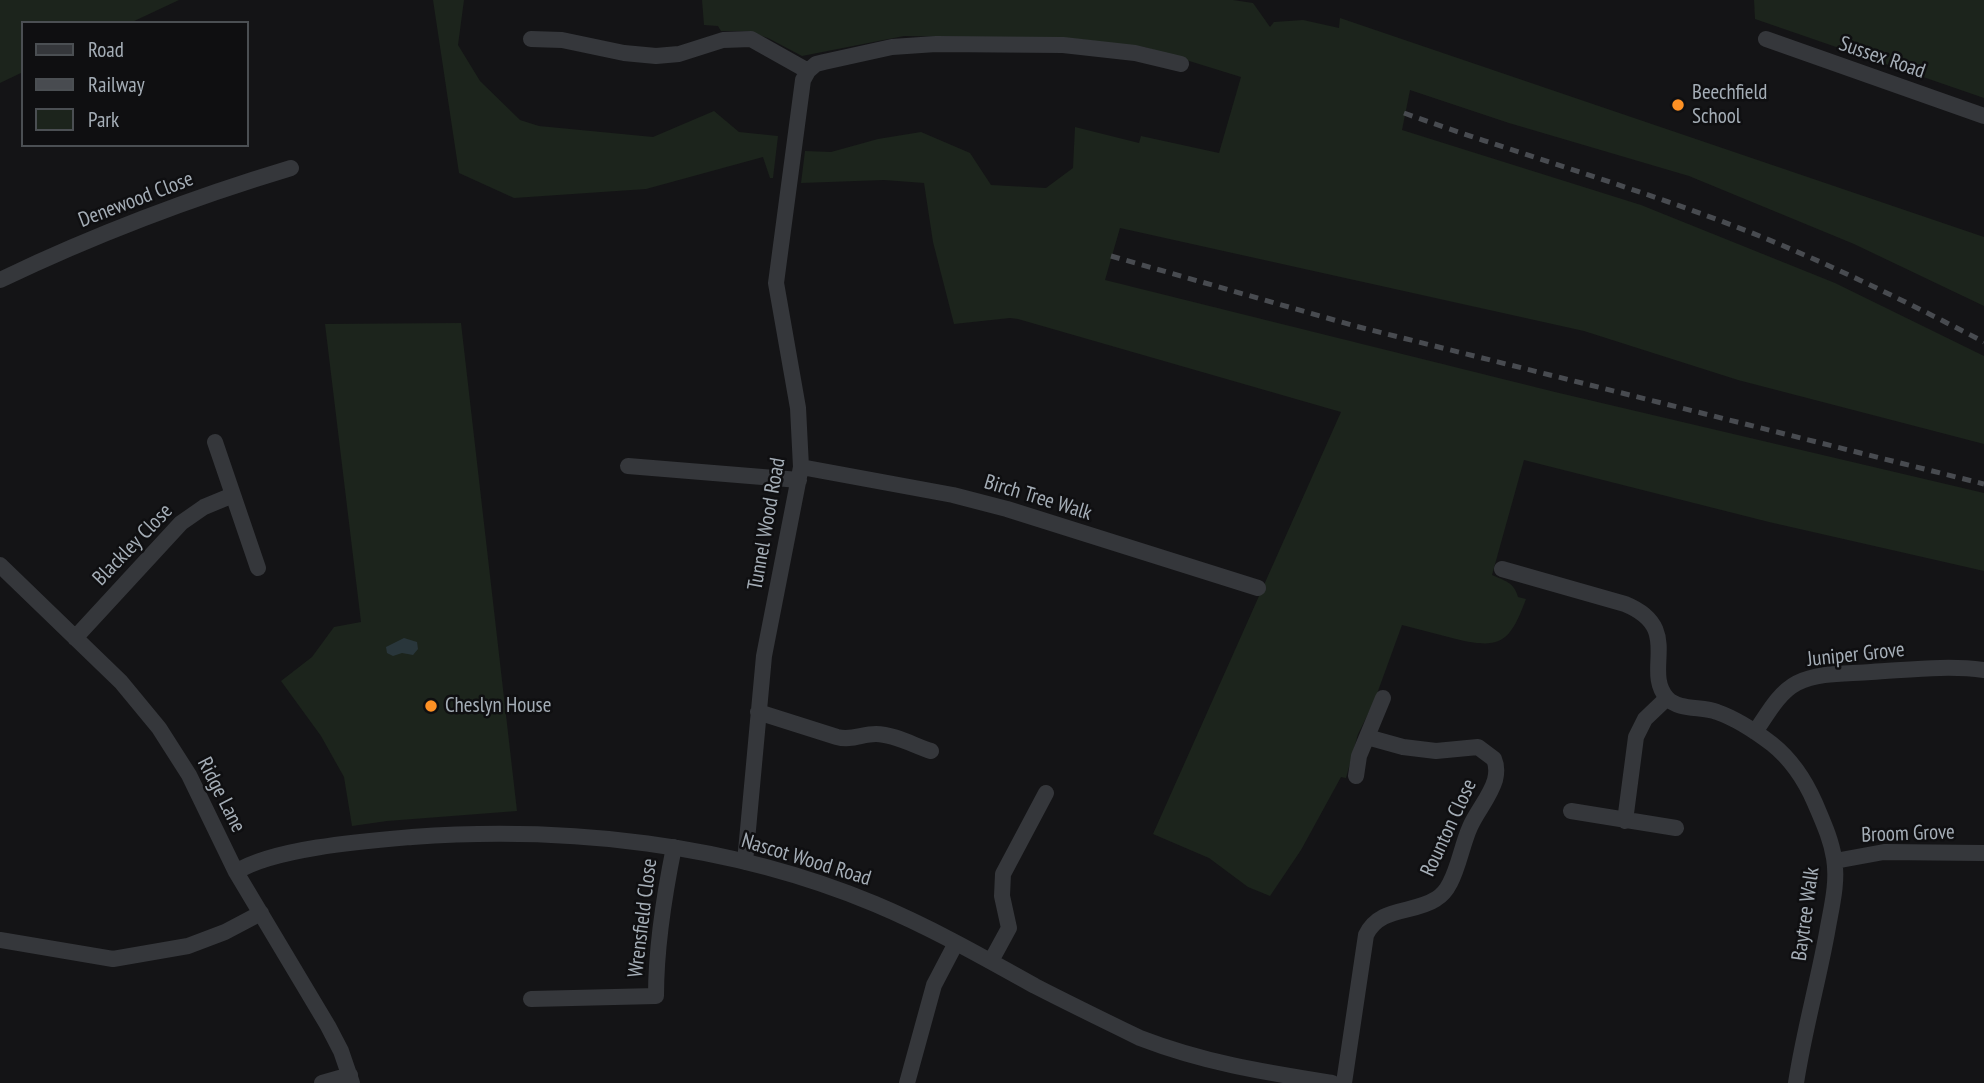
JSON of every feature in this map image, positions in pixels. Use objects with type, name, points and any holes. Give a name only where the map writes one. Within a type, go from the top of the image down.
[{"type":"street","points":[[531,39],[562,40],[624,53],[656,56],[679,54],[723,40],[740,38],[759,42],[808,71],[816,64],[911,45],[1063,45],[1135,52],[1181,64]]},
{"type":"street","name":"Sussex Road","points":[[1766,39],[1984,116]]},
{"type":"street","name":"Tunnel Wood Road","points":[[745,862],[764,656],[800,473],[797,408],[776,284],[803,80],[808,71]]},
{"type":"street","name":"Denewood Close","points":[[0,280],[138,220],[291,168]]},
{"type":"street","points":[[215,442],[258,568]]},
{"type":"street","name":"Birch Tree Walk","points":[[628,466],[800,473],[953,495],[1007,509],[1258,588]]},
{"type":"street","name":"Blackley Close","points":[[75,638],[181,523],[204,507],[233,495]]},
{"type":"street","name":"Ridge Lane","points":[[0,565],[142,706],[174,749],[236,872],[328,1026],[351,1079]]},
{"type":"street","points":[[1502,569],[1625,604],[1641,611],[1653,624],[1657,633],[1660,685],[1667,698],[1645,719],[1636,737],[1625,821]]},
{"type":"street","name":"Juniper Grove","points":[[1755,732],[1778,699],[1796,684],[1806,680],[1829,675],[1940,668],[1984,670]]},
{"type":"street","points":[[1356,776],[1359,756],[1383,698]]},
{"type":"street","name":"Baytree Walk","points":[[1667,698],[1677,705],[1719,712],[1755,732],[1783,754],[1800,774],[1828,832],[1835,861],[1835,882],[1796,1083]]},
{"type":"street","points":[[758,712],[848,740],[864,735],[882,734],[931,751]]},
{"type":"street","name":"Rounton Close","points":[[1344,1083],[1366,935],[1380,919],[1430,902],[1450,884],[1470,827],[1491,791],[1497,771],[1494,759],[1478,747],[1436,751],[1403,747],[1367,737]]},
{"type":"street","points":[[991,961],[1009,928],[1002,896],[1003,874],[1046,793]]},
{"type":"street","points":[[1571,811],[1676,828]]},
{"type":"street","name":"Nascot Wood Road","points":[[236,872],[248,864],[284,855],[379,840],[447,835],[571,835],[674,847],[745,862],[837,888],[915,922],[1140,1038],[1176,1052],[1249,1070],[1332,1083]]},
{"type":"street","name":"Wrensfield Close","points":[[531,999],[656,996],[665,893],[674,847]]},
{"type":"street","name":"Broom Grove","points":[[1835,861],[1884,852],[1984,853]]},
{"type":"street","points":[[0,940],[113,959],[188,946],[225,932],[261,913]]},
{"type":"street","points":[[907,1083],[934,985],[956,943]]},
{"type":"street","points":[[322,1083],[351,1079]]},
{"type":"green space","points":[[0,0],[179,0],[134,21],[21,21],[21,73],[0,83]]},
{"type":"green space","points":[[433,0],[464,0],[458,45],[480,81],[520,120],[539,126],[653,137],[714,111],[739,132],[778,136],[773,178],[770,178],[763,157],[646,189],[514,198],[459,173]]},
{"type":"green space","points":[[702,0],[1233,0],[1253,3],[1270,27],[1274,22],[1303,20],[1339,28],[1340,18],[1984,237],[1984,306],[1854,244],[1689,176],[1509,123],[1410,90],[1402,130],[1641,205],[1835,283],[1984,356],[1984,444],[1738,380],[1584,331],[1120,228],[1105,280],[1555,392],[1984,493],[1984,571],[1769,522],[1524,460],[1492,575],[1514,588],[1518,597],[1526,599],[1515,625],[1502,639],[1494,643],[1484,643],[1402,625],[1374,702],[1358,734],[1346,778],[1341,777],[1301,850],[1270,896],[1248,887],[1209,858],[1153,834],[1341,412],[1018,319],[954,324],[933,242],[924,183],[884,180],[801,183],[805,151],[831,152],[878,139],[921,132],[970,153],[991,185],[1046,188],[1073,168],[1075,127],[1139,143],[1141,136],[1219,153],[1241,77],[1144,47],[1077,39],[904,36],[802,56],[768,38],[747,31],[721,31],[718,26],[704,25]]},
{"type":"green space","points":[[1754,0],[1984,0],[1984,98],[1755,19]]},
{"type":"green space","points":[[461,323],[517,811],[352,826],[344,777],[321,736],[281,681],[312,657],[334,627],[361,622],[325,324]]},
{"type":"shaded area","points":[[404,638],[417,642],[418,649],[413,655],[402,653],[393,656],[387,653],[386,647]]},
{"type":"railway","points":[[1404,113],[1747,231],[1867,284],[1984,342]]},
{"type":"railway","points":[[1111,256],[1355,326],[1984,484]]},
{"type":"place","name":"Beechfield School","points":[[1678,105]]},
{"type":"place","name":"Cheslyn House","points":[[431,706]]}]
